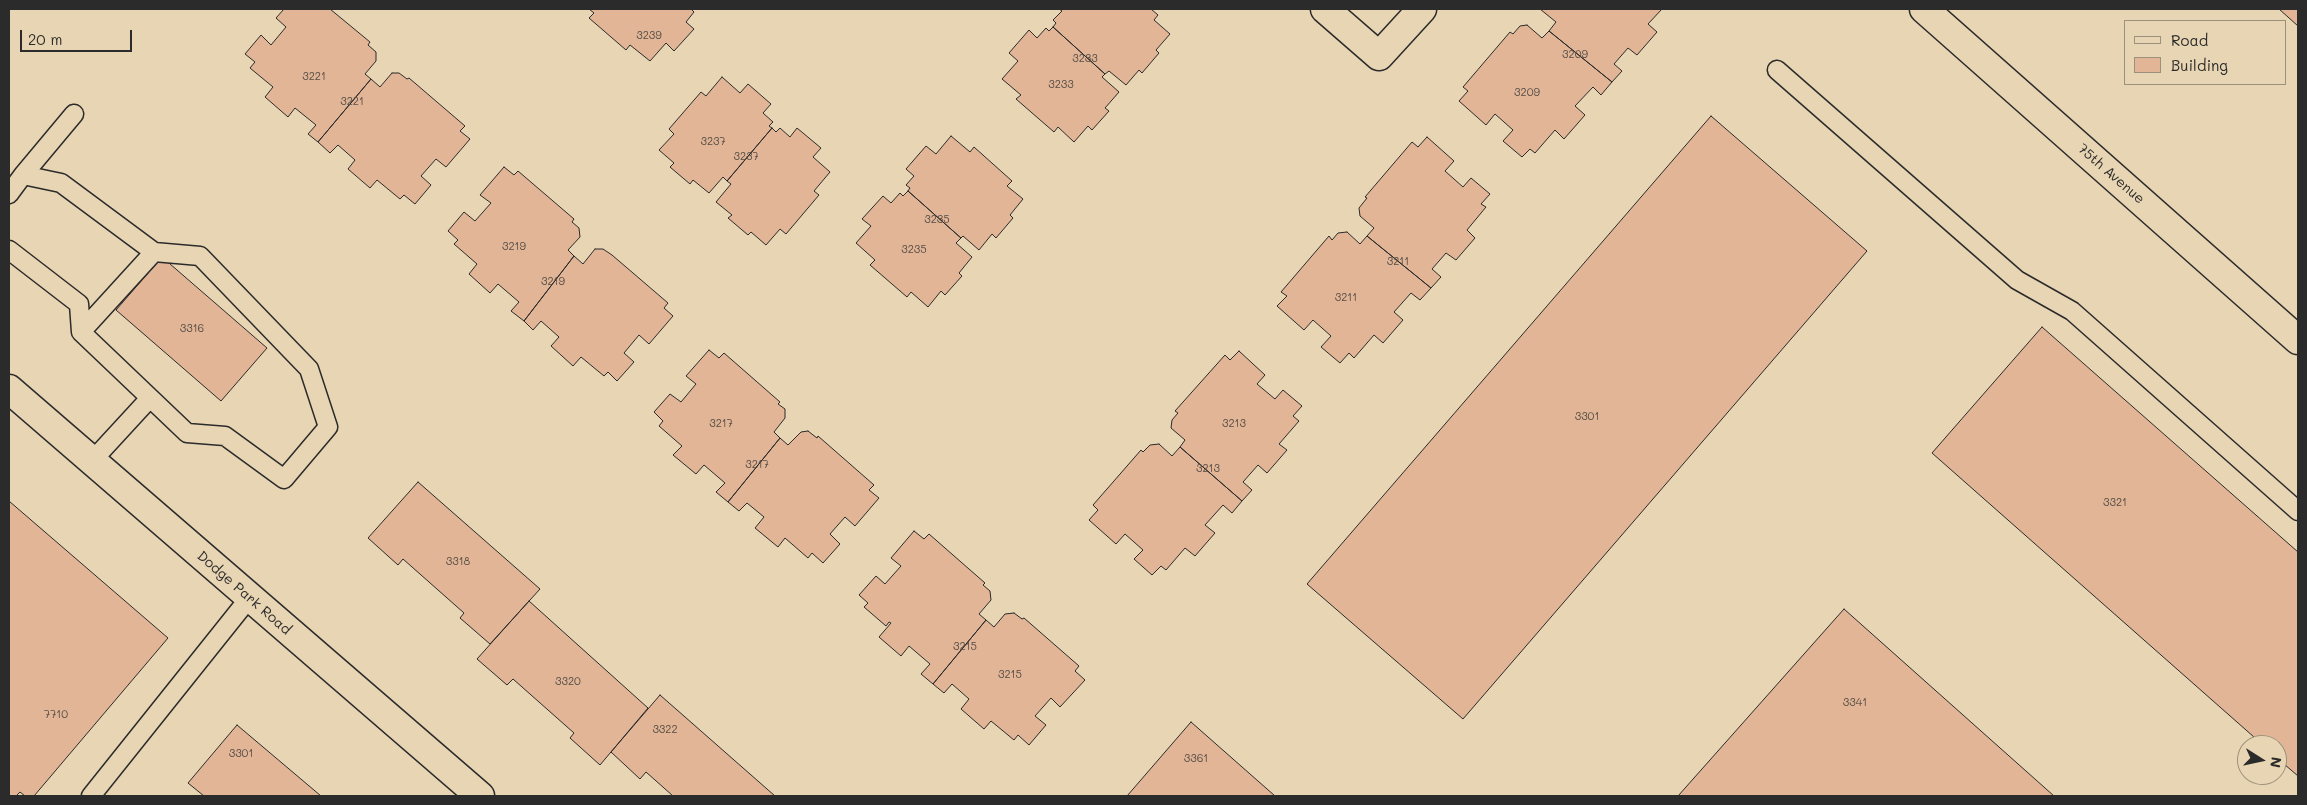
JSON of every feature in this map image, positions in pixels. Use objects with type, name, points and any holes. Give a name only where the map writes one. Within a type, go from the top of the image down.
[{"type":"street","points":[[1326,9],[1379,56],[1422,9]]},
{"type":"street","name":"75th Avenue","points":[[1924,9],[2298,340]]},
{"type":"street","name":"Dodge Park Road","points":[[9,389],[480,796]]},
{"type":"lane","points":[[1777,70],[2017,280],[2072,311],[2298,511]]},
{"type":"lane","points":[[9,194],[74,114]]},
{"type":"lane","points":[[9,250],[79,304],[81,332],[187,434],[225,436],[284,479],[328,427],[309,370],[200,256],[154,252],[61,183],[23,175]]},
{"type":"lane","points":[[81,332],[154,252]]},
{"type":"lane","points":[[92,461],[150,398]]},
{"type":"lane","points":[[91,796],[250,597]]},
{"type":"building","points":[[284,9],[330,9],[370,42],[368,45],[376,52],[376,61],[365,74],[371,79],[318,142],[308,134],[316,125],[295,108],[288,117],[265,97],[273,87],[250,68],[255,62],[245,54],[261,35],[271,45],[286,27],[276,18]]},
{"type":"building","points":[[589,9],[691,9],[694,12],[686,22],[694,29],[674,51],[666,43],[650,61],[630,45],[626,50],[589,18],[594,13]]},
{"type":"building","points":[[1059,9],[1151,9],[1158,15],[1154,20],[1170,34],[1156,50],[1159,53],[1142,73],[1139,70],[1126,85],[1109,71],[1105,74],[1053,27],[1056,23],[1053,20],[1062,11]]},
{"type":"building","points":[[1540,9],[1662,9],[1648,24],[1657,32],[1637,55],[1628,48],[1614,64],[1622,71],[1612,82],[1549,31],[1556,22]]},
{"type":"building","points":[[2279,9],[2298,9],[2298,26]]},
{"type":"building","points":[[1527,25],[1542,38],[1549,31],[1612,82],[1601,95],[1593,87],[1575,106],[1585,115],[1564,139],[1555,130],[1535,153],[1530,149],[1522,157],[1503,141],[1513,130],[1495,114],[1486,125],[1459,101],[1468,91],[1463,87],[1510,32],[1513,34],[1520,26]]},
{"type":"building","points":[[1053,27],[1105,74],[1102,77],[1119,92],[1105,108],[1109,111],[1092,130],[1088,126],[1074,142],[1058,127],[1054,132],[1016,99],[1021,95],[1002,79],[1018,61],[1009,53],[1029,30],[1037,38],[1046,28],[1049,31]]},
{"type":"building","points":[[392,73],[399,73],[407,79],[409,78],[465,126],[460,131],[470,139],[446,167],[436,159],[421,176],[431,185],[415,204],[404,195],[400,199],[377,180],[370,188],[348,169],[355,160],[338,145],[330,153],[318,142],[371,79],[380,87]]},
{"type":"building","points":[[722,77],[740,93],[748,84],[771,104],[763,113],[773,122],[769,126],[772,128],[727,181],[723,177],[709,193],[693,180],[690,184],[670,167],[674,163],[659,150],[674,134],[669,129],[701,92],[706,96]]},
{"type":"building","points":[[1711,116],[1867,251],[1463,719],[1307,584]]},
{"type":"building","points":[[772,128],[776,132],[780,128],[790,137],[797,128],[821,148],[813,157],[830,172],[814,191],[819,195],[786,234],[780,229],[766,245],[751,232],[748,235],[728,218],[732,215],[716,202],[731,184],[727,181]]},
{"type":"building","points":[[951,136],[970,152],[974,147],[1012,181],[1007,186],[1023,199],[1010,215],[1013,218],[996,238],[992,234],[979,250],[963,236],[961,238],[908,191],[910,188],[906,185],[914,176],[906,169],[926,146],[936,154]]},
{"type":"building","points":[[1427,137],[1454,161],[1445,171],[1463,187],[1471,178],[1490,194],[1481,204],[1486,207],[1467,230],[1475,238],[1456,260],[1446,253],[1432,269],[1441,277],[1431,288],[1367,236],[1374,228],[1360,216],[1359,208],[1367,198],[1365,197],[1412,142],[1418,147]]},
{"type":"building","points":[[504,167],[514,175],[518,171],[574,219],[572,222],[579,228],[580,237],[568,250],[574,256],[524,321],[511,311],[519,302],[498,284],[490,293],[469,274],[477,264],[454,244],[458,240],[448,231],[464,212],[475,221],[491,203],[480,195]]},
{"type":"building","points":[[908,191],[961,238],[956,243],[972,257],[959,273],[962,276],[945,295],[941,291],[928,307],[911,292],[907,297],[870,265],[875,260],[856,243],[871,226],[862,219],[883,196],[891,203],[900,193],[903,196]]},
{"type":"building","points":[[1347,232],[1360,244],[1367,236],[1431,288],[1420,300],[1411,293],[1394,312],[1403,320],[1383,343],[1374,335],[1354,358],[1349,353],[1340,363],[1321,347],[1331,336],[1313,320],[1304,330],[1277,306],[1287,296],[1281,292],[1329,236],[1332,240],[1338,233]]},
{"type":"building","points":[[595,249],[603,249],[612,255],[668,303],[664,308],[673,316],[649,344],[639,335],[624,353],[634,362],[617,381],[608,372],[604,376],[581,357],[573,366],[551,346],[559,337],[541,321],[533,330],[524,321],[574,256],[583,264]]},
{"type":"building","points":[[162,257],[267,348],[221,401],[116,310]]},
{"type":"building","points":[[2042,327],[2298,552],[2298,776],[2287,767],[2287,735],[2252,735],[1932,453]]},
{"type":"building","points":[[709,350],[719,358],[724,353],[780,402],[778,404],[785,409],[785,418],[774,432],[780,438],[728,502],[716,492],[725,483],[704,465],[696,474],[673,455],[682,446],[659,426],[663,421],[654,412],[670,394],[681,402],[696,384],[686,376]]},
{"type":"building","points":[[1239,351],[1265,375],[1257,384],[1275,399],[1283,390],[1302,406],[1293,416],[1299,421],[1279,444],[1287,450],[1267,473],[1258,465],[1243,482],[1252,490],[1242,501],[1180,447],[1185,440],[1171,428],[1172,420],[1178,413],[1175,411],[1225,355],[1230,360]]},
{"type":"building","points":[[808,431],[817,438],[818,436],[874,485],[869,490],[879,498],[855,526],[845,517],[830,534],[840,544],[823,563],[812,553],[808,558],[785,538],[778,547],[755,528],[764,517],[747,503],[739,511],[728,502],[780,438],[788,445],[801,432]]},
{"type":"building","points":[[1159,444],[1172,456],[1180,447],[1242,501],[1232,513],[1223,505],[1205,525],[1215,533],[1195,556],[1185,548],[1166,570],[1161,566],[1152,575],[1134,559],[1143,550],[1125,534],[1116,544],[1089,520],[1098,510],[1093,505],[1141,450],[1143,452],[1150,445]]},
{"type":"building","points":[[418,482],[540,589],[490,644],[460,618],[464,613],[403,559],[398,565],[368,538]]},
{"type":"building","points":[[9,501],[168,638],[34,796],[25,796],[20,792],[16,796],[9,796]]},
{"type":"building","points":[[914,531],[924,539],[929,534],[985,583],[983,585],[990,591],[991,600],[979,614],[986,620],[933,684],[921,674],[930,664],[909,646],[901,656],[879,637],[891,623],[889,622],[886,626],[864,607],[868,603],[859,595],[876,576],[885,584],[901,566],[891,558]]},
{"type":"building","points":[[529,601],[648,708],[600,765],[570,738],[574,733],[513,679],[507,685],[477,659]]},
{"type":"building","points":[[1844,609],[2054,796],[1678,796]]},
{"type":"building","points":[[1014,613],[1022,619],[1024,618],[1079,666],[1075,671],[1085,680],[1060,707],[1051,698],[1035,716],[1046,725],[1029,745],[1018,735],[1014,740],[991,721],[984,729],[961,709],[969,699],[952,684],[944,693],[933,684],[986,620],[994,627],[1005,614]]},
{"type":"building","points":[[660,695],[775,796],[673,796],[646,772],[640,779],[611,752]]},
{"type":"building","points":[[1191,722],[1275,796],[1127,796]]},
{"type":"building","points":[[237,725],[321,796],[204,796],[188,783]]}]
